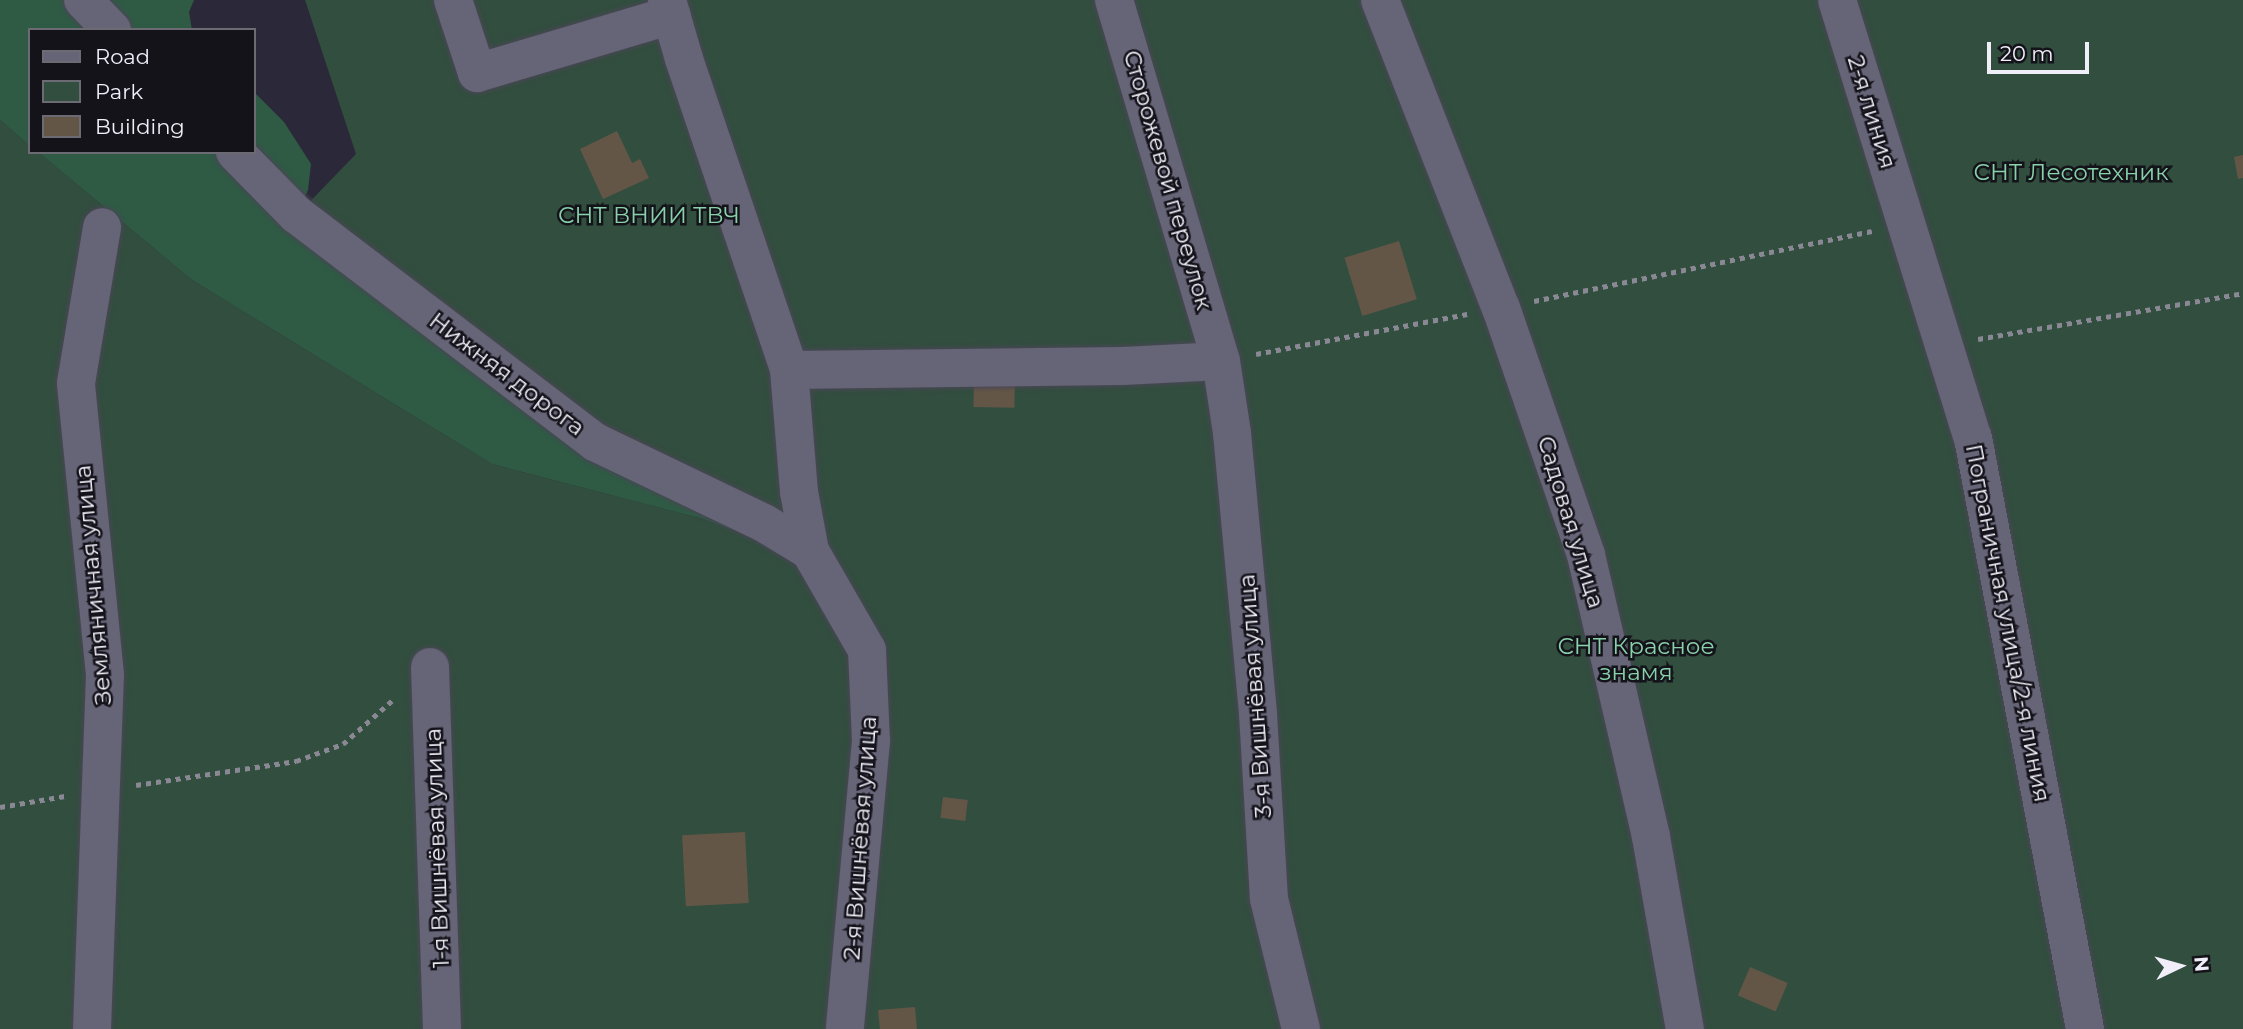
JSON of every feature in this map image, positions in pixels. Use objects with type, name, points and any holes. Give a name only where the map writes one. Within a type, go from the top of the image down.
[{"type":"street","points":[[83,0],[110,28]]},
{"type":"street","points":[[453,0],[477,73],[669,8]]},
{"type":"street","name":"Сторожевой переулок","points":[[1115,0],[1221,361]]},
{"type":"street","name":"Садовая улица","points":[[1380,0],[1501,308],[1586,555],[1651,837],[1685,1029]]},
{"type":"street","name":"2-я линия","points":[[1837,0],[1907,223]]},
{"type":"street","name":"2-я Вишнёвая улица","points":[[669,8],[789,370],[799,492],[810,551],[867,650],[871,741],[845,1029]]},
{"type":"street","name":"Нижняя дорога","points":[[236,154],[297,215],[595,442],[764,523],[810,551]]},
{"type":"street","name":"Пограничная улица/2-я линия","points":[[1907,223],[1973,438],[2085,1029]]},
{"type":"street","name":"Земляничная улица","points":[[92,1029],[105,676],[76,383],[102,227]]},
{"type":"street","points":[[789,370],[1123,366],[1221,361]]},
{"type":"street","name":"3-я Вишнёвая улица","points":[[1221,361],[1232,433],[1256,688],[1269,899],[1301,1029]]},
{"type":"street","points":[[764,523],[799,492]]},
{"type":"street","name":"1-я Вишнёвая улица","points":[[430,667],[442,1029]]},
{"type":"path","points":[[1221,361],[1501,308],[1907,223]]},
{"type":"path","points":[[1945,345],[2243,293]]},
{"type":"path","points":[[0,807],[296,761],[343,744],[430,667]]},
{"type":"green space","points":[[0,0],[194,0],[189,12],[192,28],[28,28],[28,144],[0,120]]},
{"type":"green space","name":"СНТ Красное знамя","points":[[305,0],[2243,0],[2243,1029],[0,1029],[0,120],[28,144],[28,154],[40,154],[192,280],[492,464],[703,519],[731,530],[595,442],[297,215],[356,154]]},
{"type":"green space","points":[[256,94],[284,122],[311,164],[308,190],[297,214],[595,442],[756,519],[731,530],[703,519],[492,464],[192,280],[40,154],[256,154]]},
{"type":"building","points":[[617,131],[632,163],[640,159],[649,178],[603,199],[580,149]]},
{"type":"building","points":[[2243,155],[2243,178],[2238,179],[2234,157]]},
{"type":"building","points":[[1399,241],[1417,299],[1362,316],[1344,258]]},
{"type":"building","points":[[974,376],[1015,377],[1014,408],[973,407]]},
{"type":"building","points":[[943,797],[968,800],[965,821],[940,818]]},
{"type":"building","points":[[745,832],[749,903],[686,906],[682,835]]},
{"type":"building","points":[[1750,967],[1788,983],[1776,1012],[1738,996]]},
{"type":"building","points":[[915,1007],[917,1029],[880,1029],[878,1010]]},
{"type":"park label","name":"СНТ Лесотехник","points":[[2071,172]]},
{"type":"park label","name":"СНТ ВНИИ ТВЧ","points":[[649,215]]}]
